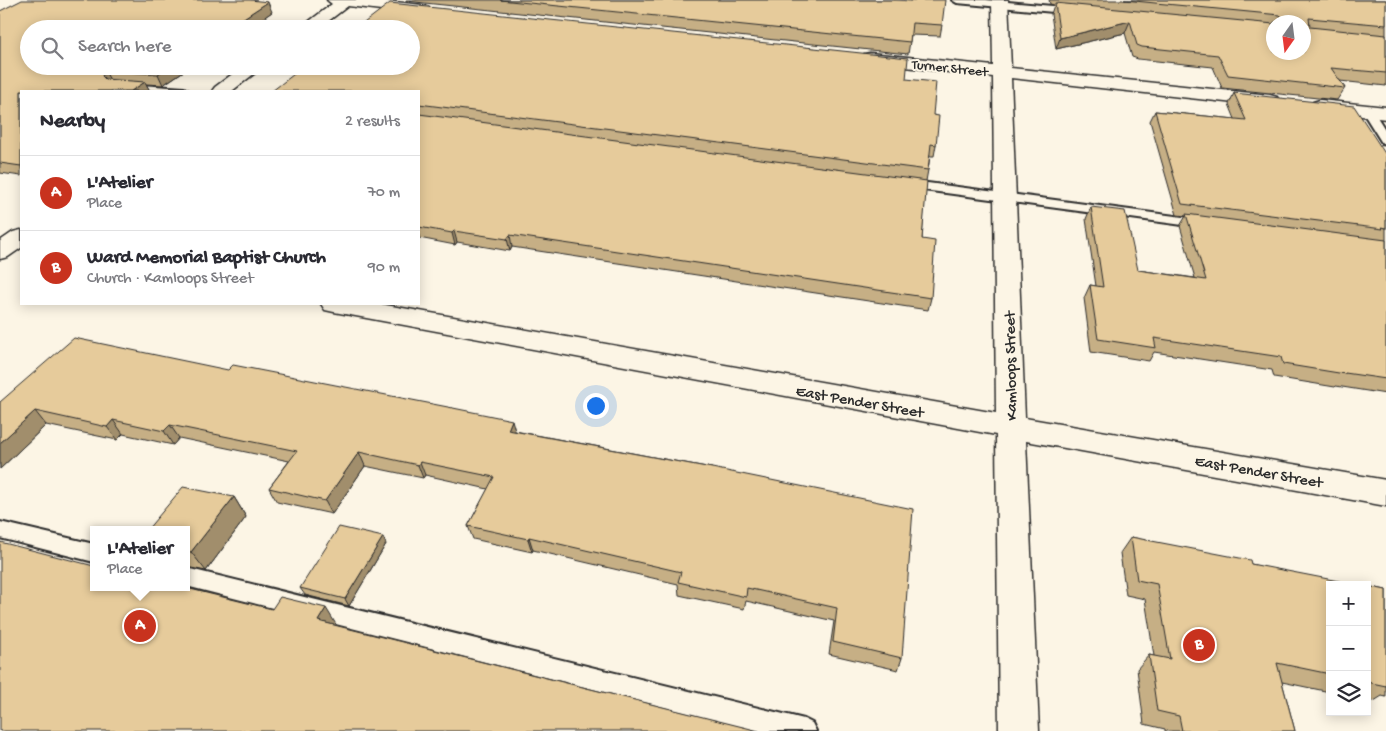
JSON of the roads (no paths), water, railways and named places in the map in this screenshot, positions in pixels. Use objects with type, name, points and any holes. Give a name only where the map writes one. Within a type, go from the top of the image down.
[{"type":"street","points":[[318,20],[343,0],[444,12]]},
{"type":"street","name":"Kamloops Street","points":[[1000,2],[1019,731]]},
{"type":"street","name":"Turner Street","points":[[856,57],[1288,102]]},
{"type":"street","points":[[222,90],[243,75]]},
{"type":"street","points":[[1308,105],[1386,113]]},
{"type":"street","name":"East Pender Street","points":[[339,305],[1010,427],[1386,493]]},
{"type":"lane","points":[[957,0],[1000,2],[1086,12]]},
{"type":"lane","points":[[115,86],[170,90]]},
{"type":"lane","points":[[1368,111],[1386,140]]},
{"type":"lane","points":[[888,182],[1218,225]]},
{"type":"lane","points":[[0,530],[90,553]]},
{"type":"lane","points":[[190,578],[804,731]]},
{"type":"place","name":"L'Atelier","points":[[140,626]]},
{"type":"place","name":"Ward Memorial Baptist Church","points":[[1199,645]]}]
